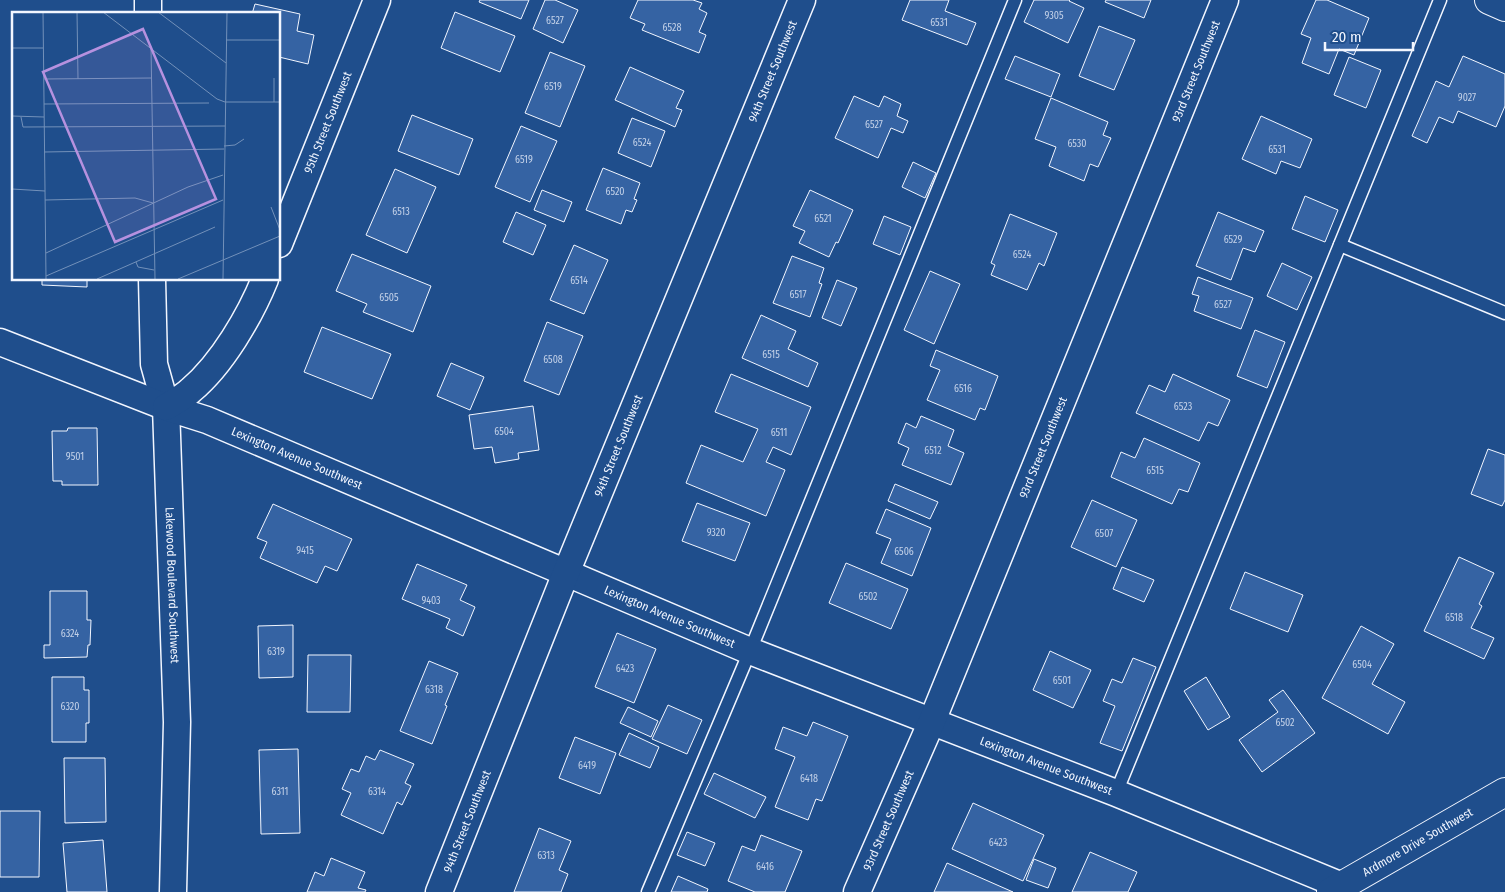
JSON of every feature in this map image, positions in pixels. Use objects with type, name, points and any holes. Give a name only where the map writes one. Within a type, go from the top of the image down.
[{"type":"street","name":"95th Street Southwest","points":[[280,242],[378,0]]},
{"type":"street","name":"94th Street Southwest","points":[[439,892],[566,574],[802,0]]},
{"type":"street","name":"93rd Street Southwest","points":[[857,892],[932,721],[1225,0]]},
{"type":"street","points":[[1488,0],[1505,7]]},
{"type":"street","name":"Lakewood Boulevard Southwest","points":[[152,280],[154,364],[166,407],[177,722],[173,892]]},
{"type":"street","points":[[166,407],[191,390],[211,371],[233,340],[265,280]]},
{"type":"street","name":"Lexington Avenue Southwest","points":[[0,342],[166,407],[207,420],[750,651],[1116,793],[1336,889]]},
{"type":"street","name":"Ardmore Drive Southwest","points":[[1336,889],[1505,792]]},
{"type":"lane","points":[[648,892],[750,651],[1015,0]]},
{"type":"lane","points":[[1116,793],[1440,0]]},
{"type":"lane","points":[[1340,245],[1505,313]]},
{"type":"building","points":[[480,0],[529,0],[521,19],[479,2]]},
{"type":"building","points":[[545,0],[555,0],[578,10],[563,43],[533,29]]},
{"type":"building","points":[[638,0],[693,0],[702,3],[699,9],[707,13],[699,32],[706,35],[699,53],[642,30],[645,24],[630,18]]},
{"type":"building","points":[[910,0],[949,0],[945,11],[976,23],[967,45],[902,20]]},
{"type":"building","points":[[1034,0],[1070,0],[1084,8],[1068,43],[1024,22]]},
{"type":"building","points":[[1106,0],[1151,0],[1144,18],[1105,2]]},
{"type":"building","points":[[1316,0],[1327,0],[1369,18],[1354,55],[1339,49],[1329,74],[1302,63],[1311,38],[1301,34]]},
{"type":"building","points":[[255,4],[300,14],[297,31],[314,35],[308,64],[280,57],[280,12],[253,12]]},
{"type":"building","points":[[455,12],[515,36],[500,72],[441,48]]},
{"type":"building","points":[[1099,26],[1135,40],[1114,90],[1079,76]]},
{"type":"building","points":[[550,52],[585,66],[560,127],[525,113]]},
{"type":"building","points":[[1015,56],[1060,74],[1051,97],[1005,79]]},
{"type":"building","points":[[1463,56],[1505,74],[1505,106],[1496,127],[1458,111],[1453,123],[1439,117],[1427,143],[1412,136],[1436,81],[1449,87]]},
{"type":"building","points":[[1349,57],[1381,70],[1366,108],[1334,95]]},
{"type":"building","points":[[630,67],[684,91],[676,108],[682,110],[675,127],[615,100]]},
{"type":"building","points":[[854,96],[879,107],[884,96],[901,104],[897,116],[908,121],[903,133],[891,128],[878,158],[835,138]]},
{"type":"building","points":[[1051,98],[1108,122],[1103,135],[1111,138],[1098,167],[1090,164],[1084,181],[1049,166],[1056,147],[1035,139]]},
{"type":"building","points":[[412,115],[473,139],[459,175],[398,151]]},
{"type":"building","points":[[1261,116],[1312,139],[1300,168],[1281,161],[1276,174],[1242,159]]},
{"type":"building","points":[[632,118],[665,131],[651,167],[618,153]]},
{"type":"building","points":[[521,126],[557,141],[530,202],[495,187]]},
{"type":"building","points":[[913,162],[936,173],[925,198],[902,187]]},
{"type":"building","points":[[603,168],[640,183],[634,199],[637,200],[632,212],[626,210],[621,224],[586,210]]},
{"type":"building","points":[[395,169],[436,187],[407,253],[366,235]]},
{"type":"building","points":[[542,190],[572,202],[564,222],[534,210]]},
{"type":"building","points":[[810,190],[853,210],[838,243],[836,242],[829,257],[799,243],[805,231],[793,226]]},
{"type":"building","points":[[1305,196],[1338,210],[1325,242],[1292,229]]},
{"type":"building","points":[[516,212],[546,225],[533,255],[503,242]]},
{"type":"building","points":[[1218,212],[1264,231],[1255,252],[1243,248],[1231,280],[1196,266]]},
{"type":"building","points":[[1010,214],[1057,233],[1044,266],[1039,263],[1027,290],[991,275],[995,265],[991,263]]},
{"type":"building","points":[[884,216],[911,227],[900,255],[873,244]]},
{"type":"building","points":[[574,245],[608,260],[584,314],[550,300]]},
{"type":"building","points":[[352,254],[431,286],[413,332],[363,312],[367,304],[336,291]]},
{"type":"building","points":[[792,256],[824,268],[819,283],[822,284],[810,317],[773,303]]},
{"type":"building","points":[[1282,263],[1312,277],[1297,310],[1267,296]]},
{"type":"building","points":[[930,271],[960,284],[934,344],[904,330]]},
{"type":"building","points":[[1198,277],[1253,298],[1241,329],[1194,311],[1199,296],[1192,294]]},
{"type":"building","points":[[42,280],[87,280],[87,287],[42,285]]},
{"type":"building","points":[[837,280],[857,288],[841,326],[822,318]]},
{"type":"building","points":[[761,315],[796,331],[788,349],[818,363],[808,387],[742,358]]},
{"type":"building","points":[[547,322],[583,336],[559,395],[524,381]]},
{"type":"building","points":[[322,327],[391,354],[372,399],[304,372]]},
{"type":"building","points":[[1255,330],[1285,342],[1267,388],[1237,376]]},
{"type":"building","points":[[936,350],[998,376],[985,410],[980,408],[975,420],[927,400],[940,370],[930,366]]},
{"type":"building","points":[[451,363],[484,377],[470,410],[437,396]]},
{"type":"building","points":[[731,374],[811,407],[791,455],[773,447],[766,462],[785,470],[766,516],[686,483],[701,445],[743,462],[758,429],[715,412]]},
{"type":"building","points":[[1173,374],[1230,400],[1218,426],[1208,422],[1199,441],[1136,413],[1149,385],[1165,392]]},
{"type":"building","points":[[533,406],[539,450],[518,453],[519,459],[495,463],[492,447],[474,449],[469,415]]},
{"type":"building","points":[[921,416],[954,430],[948,446],[964,453],[951,485],[902,465],[909,448],[898,443],[906,423],[916,428]]},
{"type":"building","points":[[68,428],[97,428],[98,485],[62,485],[62,481],[53,481],[52,431],[67,431]]},
{"type":"building","points":[[1144,438],[1200,463],[1188,492],[1179,489],[1172,504],[1111,477],[1121,452],[1135,458]]},
{"type":"building","points":[[1488,449],[1505,455],[1505,500],[1502,506],[1471,494]]},
{"type":"building","points":[[895,484],[938,502],[930,519],[888,501]]},
{"type":"building","points":[[1092,500],[1137,520],[1116,567],[1071,547]]},
{"type":"building","points":[[697,503],[750,523],[735,561],[682,541]]},
{"type":"building","points":[[273,504],[352,539],[337,571],[325,566],[317,583],[260,558],[267,542],[257,538]]},
{"type":"building","points":[[886,509],[931,528],[912,576],[881,563],[891,539],[876,533]]},
{"type":"building","points":[[1459,557],[1494,573],[1479,604],[1482,606],[1471,628],[1494,638],[1484,659],[1424,631]]},
{"type":"building","points":[[846,563],[908,589],[891,629],[829,603]]},
{"type":"building","points":[[417,564],[467,585],[460,600],[475,607],[463,636],[446,628],[450,619],[402,599]]},
{"type":"building","points":[[1122,567],[1154,580],[1144,602],[1113,589]]},
{"type":"building","points":[[1245,572],[1303,595],[1288,632],[1230,609]]},
{"type":"building","points":[[50,591],[87,591],[87,620],[91,620],[90,645],[88,645],[87,657],[44,658],[44,645],[50,645]]},
{"type":"building","points":[[293,625],[293,677],[259,678],[258,626]]},
{"type":"building","points":[[1361,626],[1394,644],[1372,684],[1405,702],[1388,734],[1322,698]]},
{"type":"building","points":[[617,633],[656,649],[634,703],[595,687]]},
{"type":"building","points":[[1050,651],[1091,670],[1073,708],[1033,690]]},
{"type":"building","points":[[308,655],[351,655],[350,712],[307,712]]},
{"type":"building","points":[[1133,658],[1156,667],[1122,751],[1100,743],[1115,706],[1103,701],[1112,679],[1122,683]]},
{"type":"building","points":[[429,661],[458,673],[432,744],[400,731]]},
{"type":"building","points":[[52,677],[84,677],[84,690],[89,690],[89,723],[86,723],[86,742],[52,742]]},
{"type":"building","points":[[1206,677],[1230,717],[1208,730],[1184,691]]},
{"type":"building","points":[[1283,690],[1315,733],[1262,772],[1239,740],[1278,712],[1269,700]]},
{"type":"building","points":[[668,705],[702,720],[687,754],[652,739]]},
{"type":"building","points":[[628,707],[658,721],[651,737],[620,723]]},
{"type":"building","points":[[813,722],[848,736],[822,801],[816,799],[808,820],[775,807],[795,757],[775,749],[783,727],[807,736]]},
{"type":"building","points":[[629,733],[659,747],[650,768],[619,755]]},
{"type":"building","points":[[575,737],[616,753],[600,794],[559,778]]},
{"type":"building","points":[[298,749],[300,833],[261,834],[259,750]]},
{"type":"building","points":[[380,750],[414,764],[405,783],[411,786],[402,805],[397,802],[383,834],[341,815],[351,793],[342,789],[351,769],[359,772],[366,756],[375,760]]},
{"type":"building","points":[[64,758],[105,758],[106,822],[65,823]]},
{"type":"building","points":[[714,773],[766,797],[755,818],[704,794]]},
{"type":"building","points":[[973,803],[1044,835],[1023,881],[952,849]]},
{"type":"building","points":[[0,811],[40,811],[39,877],[0,877]]},
{"type":"building","points":[[539,828],[571,841],[559,870],[568,874],[561,892],[514,892]]},
{"type":"building","points":[[687,832],[715,843],[705,866],[677,855]]},
{"type":"building","points":[[761,835],[802,851],[785,892],[755,892],[728,881],[742,846],[755,851]]},
{"type":"building","points":[[103,840],[107,892],[67,892],[63,843]]},
{"type":"building","points":[[1090,852],[1137,872],[1128,892],[1072,892]]},
{"type":"building","points":[[331,858],[365,872],[358,888],[366,890],[365,892],[307,892],[315,872],[324,876]]},
{"type":"building","points":[[1034,859],[1056,868],[1048,888],[1026,880]]},
{"type":"building","points":[[947,863],[1013,892],[934,892]]},
{"type":"building","points":[[678,876],[708,889],[707,892],[671,892]]}]
